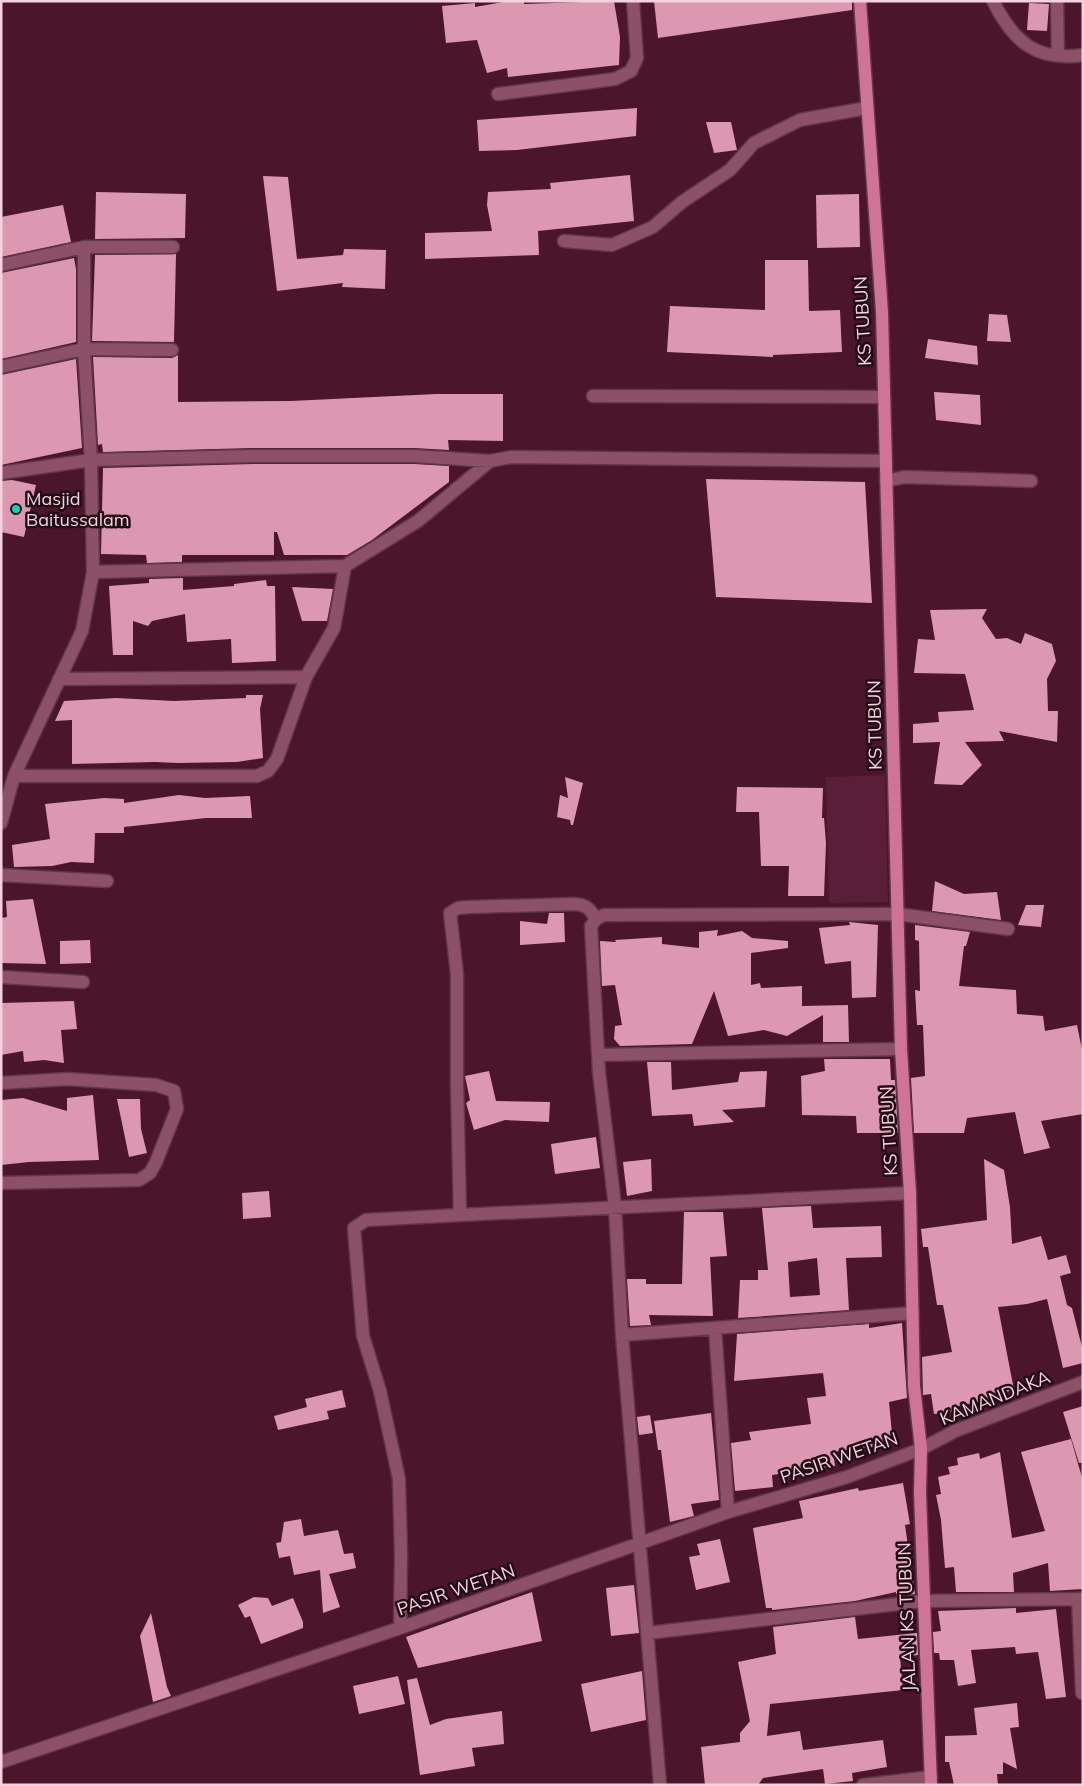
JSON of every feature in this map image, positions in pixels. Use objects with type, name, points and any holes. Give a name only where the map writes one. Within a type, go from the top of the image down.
[{"type":"main road","name":"KS TUBUN","points":[[860,1],[882,312],[901,1049],[910,1193],[914,1386],[921,1448]]},
{"type":"main road","name":"JALAN KS TUBUN","points":[[921,1448],[924,1601],[931,1781]]},
{"type":"street","points":[[498,94],[615,80],[631,71],[637,58],[633,1]]},
{"type":"street","points":[[993,1],[1012,34],[1030,49],[1070,57],[1083,55]]},
{"type":"street","points":[[1057,1],[1058,55]]},
{"type":"street","points":[[564,241],[612,244],[653,227],[682,202],[730,170],[754,143],[800,120],[867,108]]},
{"type":"street","points":[[1,265],[84,248],[174,247]]},
{"type":"street","points":[[1,823],[14,776],[82,631],[93,572],[91,460],[84,349],[84,248]]},
{"type":"street","points":[[1,367],[84,349],[172,350]]},
{"type":"street","points":[[593,396],[884,397]]},
{"type":"street","points":[[1,473],[91,460],[253,456],[414,456],[490,461],[511,457],[886,461]]},
{"type":"street","points":[[93,572],[345,566],[418,521],[490,461]]},
{"type":"street","points":[[886,481],[904,477],[1031,481]]},
{"type":"street","points":[[14,776],[257,776],[268,771],[277,759],[306,677],[334,628],[345,566]]},
{"type":"street","points":[[59,679],[306,677]]},
{"type":"street","points":[[1,875],[107,881]]},
{"type":"street","points":[[460,1215],[457,974],[450,913],[458,908],[469,907],[575,904],[584,905],[590,909],[596,919]]},
{"type":"street","points":[[660,1785],[622,1335],[615,1206],[598,1055],[590,937],[591,926],[596,919],[604,915],[897,914],[1008,929]]},
{"type":"street","points":[[1,977],[83,982]]},
{"type":"street","points":[[598,1055],[901,1049]]},
{"type":"street","points":[[1,1083],[67,1079],[156,1085],[174,1091],[177,1109],[156,1162],[150,1173],[139,1180],[1,1182]]},
{"type":"street","points":[[400,1628],[399,1479],[380,1391],[363,1336],[354,1228],[366,1220],[615,1206],[910,1193]]},
{"type":"street","points":[[622,1335],[913,1314]]},
{"type":"street","points":[[716,1328],[728,1512]]},
{"type":"street","name":"KAMANDAKA","points":[[921,1448],[955,1431],[1083,1382]]},
{"type":"street","name":"PASIR WETAN","points":[[1,1762],[400,1628],[728,1512],[847,1477],[921,1448]]},
{"type":"street","points":[[648,1633],[924,1601],[1080,1599],[1082,1693]]},
{"type":"street","points":[[863,1785],[931,1781]]},
{"type":"shaded area","points":[[885,775],[888,902],[829,903],[826,777]]},
{"type":"building","points":[[509,1],[524,1],[524,4],[614,1],[620,37],[619,65],[508,77],[507,68],[487,73],[477,40],[446,43],[442,6],[475,3],[475,7]]},
{"type":"building","points":[[654,1],[852,1],[852,10],[658,38]]},
{"type":"building","points":[[1029,3],[1049,4],[1047,31],[1027,30]]},
{"type":"building","points":[[637,108],[636,136],[517,150],[479,151],[477,120]]},
{"type":"building","points":[[706,122],[731,122],[737,150],[714,153]]},
{"type":"building","points":[[630,175],[634,221],[538,231],[539,255],[425,259],[425,233],[492,231],[487,205],[488,192],[551,189],[550,183]]},
{"type":"building","points":[[263,176],[288,177],[297,259],[343,255],[344,249],[386,250],[385,289],[342,287],[343,283],[277,291]]},
{"type":"building","points":[[96,192],[186,194],[185,238],[95,239]]},
{"type":"building","points":[[859,194],[860,247],[817,248],[816,195]]},
{"type":"building","points":[[63,205],[71,242],[1,257],[1,217]]},
{"type":"building","points":[[176,254],[174,342],[92,341],[95,255]]},
{"type":"building","points":[[74,258],[76,269],[76,342],[1,359],[1,273]]},
{"type":"building","points":[[765,260],[808,260],[809,311],[840,310],[842,352],[773,355],[773,357],[667,352],[670,306],[765,310]]},
{"type":"building","points":[[989,314],[1007,315],[1011,342],[987,341]]},
{"type":"building","points":[[928,339],[977,346],[978,365],[925,358]]},
{"type":"building","points":[[178,355],[178,402],[291,401],[436,394],[503,394],[503,441],[448,440],[449,450],[414,448],[253,448],[103,452],[102,444],[98,445],[93,357],[172,358]]},
{"type":"building","points":[[76,359],[82,448],[1,465],[1,375]]},
{"type":"building","points":[[934,392],[980,395],[981,425],[936,420]]},
{"type":"building","points":[[253,464],[414,464],[449,466],[449,482],[372,540],[347,555],[284,555],[277,532],[274,532],[274,555],[182,555],[182,562],[147,563],[146,555],[101,554],[103,468]]},
{"type":"building","points":[[706,479],[865,482],[872,603],[716,597]]},
{"type":"building","name":"Masjid Baitussalam","points":[[12,480],[36,485],[24,537],[1,532],[1,481]]},
{"type":"building","points":[[183,578],[183,590],[234,586],[234,584],[266,580],[267,586],[275,586],[276,661],[232,663],[231,639],[187,642],[185,614],[152,621],[148,626],[133,621],[133,655],[113,655],[109,586],[149,583],[149,579]]},
{"type":"building","points":[[292,587],[333,589],[327,621],[302,621]]},
{"type":"building","points":[[987,609],[982,618],[996,639],[1007,638],[1021,644],[1025,633],[1052,644],[1056,661],[1047,679],[1048,711],[1058,711],[1057,742],[999,731],[1004,741],[965,742],[982,765],[962,785],[934,784],[940,742],[913,743],[913,724],[939,722],[938,712],[974,710],[965,674],[914,673],[918,639],[935,640],[930,610]]},
{"type":"building","points":[[246,695],[263,695],[260,709],[263,758],[237,762],[72,764],[72,720],[55,721],[64,701],[116,698],[174,701],[246,698]]},
{"type":"building","points":[[565,777],[583,783],[573,825],[571,825],[570,820],[557,817],[560,795],[568,798]]},
{"type":"building","points":[[737,787],[823,788],[822,818],[824,818],[826,843],[824,896],[788,896],[789,866],[761,866],[759,812],[736,812]]},
{"type":"building","points":[[179,795],[205,798],[250,796],[252,818],[206,818],[124,827],[124,833],[95,833],[94,863],[71,862],[52,866],[14,867],[12,845],[50,839],[45,804],[104,798],[124,799],[124,803]]},
{"type":"building","points":[[935,881],[964,894],[997,892],[1001,920],[932,911]]},
{"type":"building","points":[[33,899],[46,964],[1,963],[1,918],[7,917],[6,901]]},
{"type":"building","points":[[1026,905],[1044,905],[1041,927],[1018,925]]},
{"type":"building","points":[[549,913],[564,913],[565,942],[520,945],[520,921],[547,924]]},
{"type":"building","points":[[849,922],[878,925],[876,997],[852,998],[851,961],[825,964],[819,928],[850,925]]},
{"type":"building","points":[[915,925],[970,932],[966,946],[964,946],[959,986],[1016,990],[1017,1014],[1043,1016],[1045,1031],[1077,1025],[1083,1055],[1083,1114],[1041,1121],[1050,1148],[1024,1154],[1015,1112],[967,1118],[964,1133],[914,1133],[911,1078],[925,1076],[923,1025],[917,1025],[915,990],[920,991],[919,941],[915,940]]},
{"type":"building","points":[[718,930],[717,936],[742,931],[752,938],[788,941],[788,948],[751,953],[751,985],[760,983],[761,988],[802,986],[802,1006],[848,1005],[849,1042],[823,1042],[823,1015],[787,1036],[764,1030],[728,1036],[714,991],[692,1044],[620,1046],[614,1039],[615,1026],[622,1025],[615,985],[602,986],[600,941],[616,942],[615,940],[662,937],[662,944],[699,948],[699,932]]},
{"type":"building","points":[[90,940],[91,963],[60,964],[60,941]]},
{"type":"building","points":[[74,1001],[77,1029],[61,1030],[64,1063],[44,1060],[24,1062],[23,1051],[1,1055],[1,1003]]},
{"type":"building","points":[[824,1059],[890,1059],[891,1080],[895,1080],[898,1133],[857,1133],[856,1116],[802,1115],[801,1076],[825,1071]]},
{"type":"building","points":[[647,1062],[671,1062],[672,1090],[738,1082],[740,1072],[767,1071],[765,1107],[722,1110],[734,1122],[694,1126],[692,1114],[652,1116]]},
{"type":"building","points":[[489,1071],[496,1101],[550,1102],[549,1122],[505,1120],[474,1130],[466,1103],[470,1100],[465,1076]]},
{"type":"building","points":[[93,1095],[99,1160],[29,1162],[1,1165],[1,1100],[23,1098],[67,1111],[67,1098]]},
{"type":"building","points":[[117,1099],[140,1099],[141,1129],[147,1153],[129,1157]]},
{"type":"building","points":[[596,1137],[600,1168],[555,1174],[551,1144]]},
{"type":"building","points":[[651,1159],[652,1191],[627,1196],[623,1162]]},
{"type":"building","points":[[984,1159],[1004,1170],[1010,1207],[1012,1244],[1041,1236],[1048,1260],[1066,1255],[1071,1273],[1060,1276],[1067,1305],[1072,1308],[1083,1351],[1083,1363],[1063,1368],[1047,1299],[1027,1304],[998,1307],[1014,1390],[992,1395],[993,1399],[958,1406],[959,1411],[934,1414],[931,1394],[923,1395],[922,1357],[952,1352],[943,1305],[937,1305],[928,1247],[923,1247],[921,1229],[987,1220]]},
{"type":"building","points":[[269,1191],[271,1217],[243,1219],[242,1193]]},
{"type":"building","points":[[811,1206],[813,1228],[881,1226],[882,1257],[846,1258],[849,1310],[738,1318],[740,1280],[758,1280],[758,1270],[768,1270],[762,1208]],"holes":[[[817,1258],[820,1295],[790,1297],[788,1262]]]},
{"type":"building","points":[[684,1212],[723,1212],[727,1256],[710,1257],[713,1316],[649,1315],[651,1325],[630,1326],[627,1279],[646,1279],[646,1284],[682,1284]]},
{"type":"building","points":[[902,1323],[907,1398],[889,1402],[893,1444],[833,1452],[835,1466],[772,1475],[773,1487],[735,1491],[731,1443],[751,1440],[749,1432],[811,1424],[807,1398],[826,1396],[823,1373],[734,1381],[737,1334],[869,1324],[869,1328]]},
{"type":"building","points":[[342,1390],[346,1407],[327,1411],[329,1419],[278,1430],[274,1416],[307,1407],[305,1399]]},
{"type":"building","points":[[1083,1406],[1083,1463],[1079,1463],[1063,1412]]},
{"type":"building","points":[[711,1413],[719,1500],[691,1504],[694,1516],[670,1522],[661,1450],[658,1450],[654,1421]]},
{"type":"building","points":[[650,1415],[653,1433],[639,1435],[637,1417]]},
{"type":"building","points":[[1071,1439],[1083,1481],[1083,1589],[1050,1591],[1048,1563],[1013,1573],[1014,1592],[956,1592],[954,1567],[945,1568],[941,1520],[936,1495],[941,1494],[938,1477],[950,1474],[948,1467],[958,1465],[957,1458],[979,1453],[980,1459],[1000,1452],[1012,1538],[1045,1531],[1021,1452]]},
{"type":"building","points":[[903,1483],[910,1524],[905,1525],[915,1594],[897,1596],[896,1592],[855,1601],[772,1610],[772,1608],[766,1608],[753,1528],[803,1518],[799,1501],[858,1488],[859,1491]]},
{"type":"building","points":[[301,1519],[304,1536],[338,1530],[344,1554],[353,1553],[356,1568],[329,1574],[340,1607],[323,1613],[320,1570],[294,1575],[290,1556],[279,1558],[276,1543],[281,1542],[284,1522]]},
{"type":"building","points":[[720,1539],[730,1582],[696,1590],[689,1557],[700,1555],[697,1544]]},
{"type":"building","points":[[634,1585],[639,1633],[611,1636],[606,1588]]},
{"type":"building","points":[[532,1592],[542,1641],[418,1668],[406,1637]]},
{"type":"building","points":[[254,1597],[268,1598],[272,1606],[293,1598],[303,1622],[303,1628],[261,1644],[250,1616],[245,1618],[238,1605]]},
{"type":"building","points":[[1016,1608],[1016,1613],[1056,1609],[1066,1697],[1046,1699],[1038,1652],[1016,1654],[1015,1647],[971,1650],[976,1683],[958,1686],[954,1660],[940,1660],[939,1653],[934,1653],[933,1632],[941,1631],[938,1611]]},
{"type":"building","points":[[151,1613],[167,1687],[171,1696],[153,1702],[140,1636]]},
{"type":"building","points":[[855,1617],[858,1639],[917,1633],[918,1655],[900,1657],[903,1690],[770,1704],[767,1736],[800,1731],[803,1750],[883,1740],[887,1767],[852,1773],[853,1781],[825,1784],[823,1769],[763,1778],[758,1785],[705,1785],[701,1747],[740,1742],[740,1733],[750,1721],[738,1662],[776,1654],[773,1627]]},
{"type":"building","points":[[642,1671],[646,1720],[591,1732],[581,1684]]},
{"type":"building","points":[[398,1676],[405,1704],[359,1714],[353,1686]]},
{"type":"building","points":[[417,1678],[430,1725],[446,1719],[502,1711],[504,1744],[472,1748],[475,1766],[420,1775],[407,1680]]},
{"type":"building","points":[[1017,1703],[1019,1727],[1010,1728],[1017,1769],[1003,1762],[1003,1774],[997,1774],[998,1785],[954,1785],[949,1762],[945,1762],[945,1736],[977,1735],[974,1708]]},
{"type":"place","name":"Masjid Baitussalam","points":[[16,509]]}]
